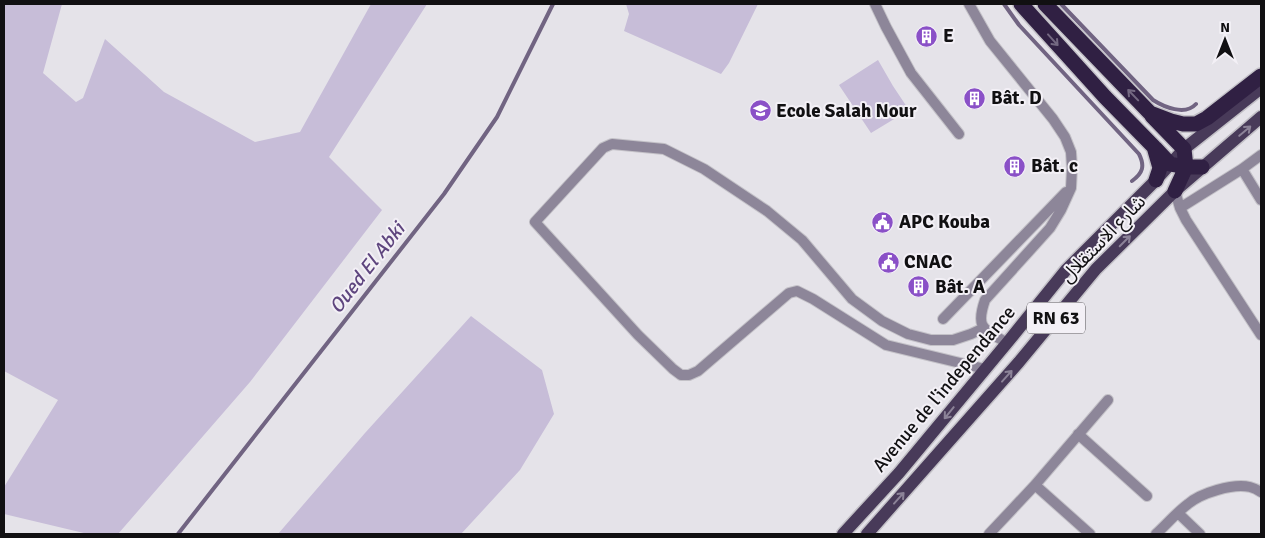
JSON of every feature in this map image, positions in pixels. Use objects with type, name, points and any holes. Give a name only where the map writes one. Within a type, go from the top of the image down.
[{"type":"highway","points":[[1020,4],[1105,97],[1170,164],[1202,167]]},
{"type":"highway","points":[[1045,4],[1184,149],[1186,167],[1175,191]]},
{"type":"highway","points":[[1150,113],[1183,124],[1196,124],[1207,118],[1261,76]]},
{"type":"highway","points":[[1154,147],[1160,168],[1156,180]]},
{"type":"main road","name":"شارع الاستقلال","points":[[1156,180],[1184,149],[1261,88]]},
{"type":"main road","name":"شارع الاستقلال","points":[[866,534],[1019,362],[1096,269],[1175,191],[1261,117]]},
{"type":"main road","name":"Avenue de l'independance","points":[[843,534],[899,473],[1064,271],[1156,180]]},
{"type":"street","points":[[876,4],[911,73],[959,134]]},
{"type":"street","points":[[972,5],[990,41],[1053,119],[1064,137],[1070,152],[1072,168],[1071,188],[1050,228],[985,300],[980,314],[984,328],[1007,343]]},
{"type":"street","points":[[984,328],[953,340],[931,340],[908,334],[882,321],[852,299],[802,240],[767,212],[704,169],[664,150],[612,144],[603,148],[535,222],[638,335],[681,375],[689,376],[698,371],[788,293],[797,291],[886,345],[985,369]]},
{"type":"street","points":[[1180,208],[1261,155]]},
{"type":"street","points":[[1242,169],[1261,200]]},
{"type":"street","points":[[944,319],[1071,188]]},
{"type":"street","points":[[1175,191],[1186,220],[1261,335]]},
{"type":"street","points":[[990,534],[1108,400]]},
{"type":"street","points":[[1078,434],[1147,496]]},
{"type":"street","points":[[1035,485],[1090,534]]},
{"type":"street","points":[[1156,534],[1197,498],[1224,488],[1237,486],[1250,487],[1261,492]]},
{"type":"street","points":[[1178,513],[1200,534]]},
{"type":"shaded area","points":[[4,4],[62,4],[43,73],[76,102],[83,98],[105,39],[164,92],[255,142],[300,132],[371,4],[427,4],[329,157],[382,210],[250,382],[118,534],[88,534],[4,514],[4,487],[58,400],[4,371]]},
{"type":"shaded area","points":[[626,4],[758,4],[729,63],[721,74],[624,31],[629,14]]},
{"type":"shaded area","points":[[878,60],[909,110],[871,133],[839,85]]},
{"type":"shaded area","points":[[471,316],[542,370],[554,414],[520,470],[461,534],[278,534],[365,433]]},
{"type":"waterway","name":"Oued El Abki","points":[[178,534],[444,194],[497,117],[553,4]]},
{"type":"waterway","points":[[1004,4],[1019,25],[1139,154],[1142,169],[1139,175],[1132,181]]},
{"type":"waterway","points":[[1061,4],[1153,100],[1169,108],[1180,110],[1191,108],[1196,104]]},
{"type":"place","name":"E","points":[[927,36]]},
{"type":"place","name":"Bât. D","points":[[975,98]]},
{"type":"place","name":"Ecole Salah Nour","points":[[760,111]]},
{"type":"place","name":"Bât. c","points":[[1015,166]]},
{"type":"place","name":"APC Kouba","points":[[883,222]]},
{"type":"place","name":"CNAC","points":[[888,262]]},
{"type":"place","name":"Bât. A","points":[[919,287]]}]
